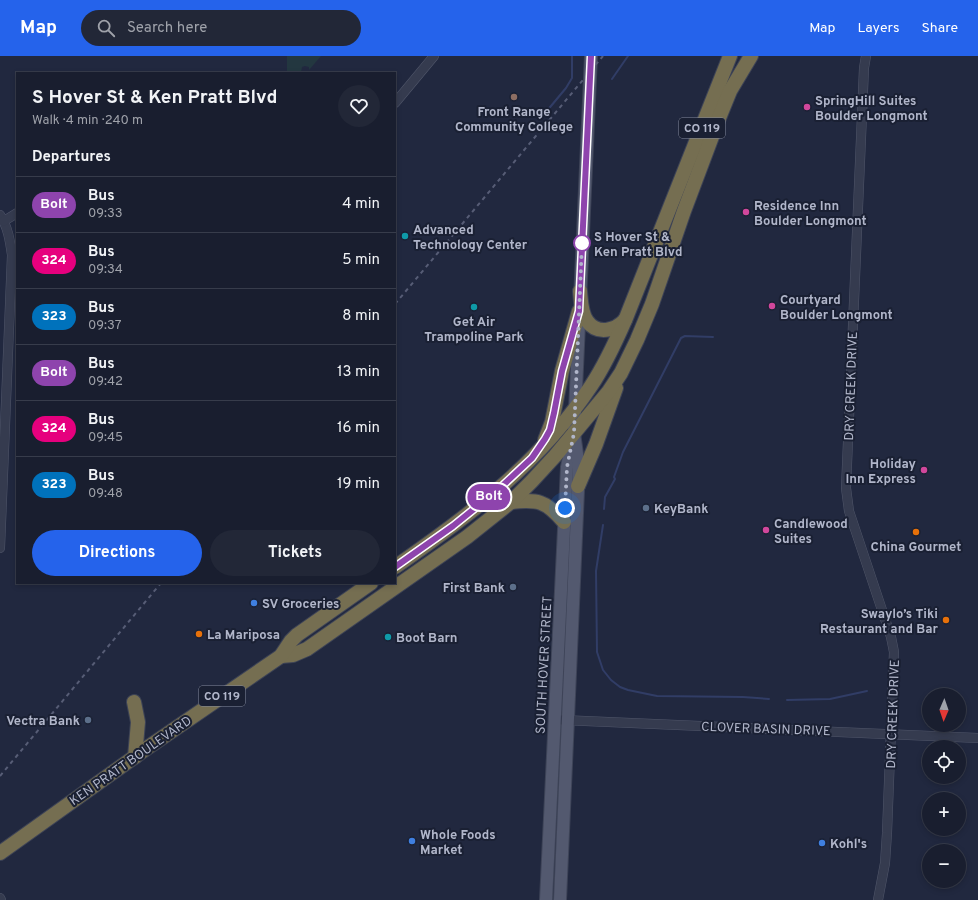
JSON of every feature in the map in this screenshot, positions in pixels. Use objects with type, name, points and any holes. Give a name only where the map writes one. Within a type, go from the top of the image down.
[{"type":"highway","name":"CO 119","points":[[396,566],[481,505],[532,458],[554,435],[592,385],[603,366],[626,318],[730,56]]},
{"type":"highway","name":"CO 119","points":[[574,433],[601,401],[621,373],[637,340],[652,304],[719,118],[730,91],[751,56]]},
{"type":"highway","points":[[580,291],[583,312],[587,322],[595,328],[602,330],[614,329],[626,318]]},
{"type":"highway","points":[[532,458],[545,439],[552,422],[562,371],[579,311]]},
{"type":"highway","points":[[578,486],[596,444],[621,373]]},
{"type":"highway","name":"KEN PRATT BOULEVARD","points":[[281,656],[293,655],[307,649],[467,537],[511,502],[532,481],[574,433]]},
{"type":"highway","points":[[511,502],[533,501],[545,504],[551,508],[564,522]]},
{"type":"highway","name":"KEN PRATT BOULEVARD","points":[[0,853],[135,756],[281,656],[297,635],[370,584]]},
{"type":"highway","points":[[134,702],[138,722],[135,756]]},
{"type":"main road","name":"SOUTH HOVER STREET","points":[[546,900],[567,467],[574,433],[591,56]]},
{"type":"main road","name":"SOUTH HOVER STREET","points":[[560,900],[579,468],[574,433]]},
{"type":"street","points":[[396,102],[434,56]]},
{"type":"street","name":"DRY CREEK DRIVE","points":[[866,56],[864,68],[846,488],[849,510],[893,645],[894,671],[887,838],[878,900]]},
{"type":"street","points":[[0,548],[12,255],[9,235],[2,218],[16,213]]},
{"type":"street","name":"CLOVER BASIN DRIVE","points":[[554,720],[891,733],[978,738]]},
{"type":"shaded area","points":[[287,56],[321,56],[309,70],[309,67],[305,66],[302,67],[301,72],[287,72]]},
{"type":"waterway","points":[[541,118],[566,88],[572,78],[572,56]]},
{"type":"waterway","points":[[612,79],[628,56]]},
{"type":"waterway","points":[[604,509],[605,497],[615,479],[614,477],[623,452],[681,338],[685,336],[713,337]]},
{"type":"waterway","points":[[603,525],[596,571],[597,652],[603,670],[611,680],[620,687],[628,690],[657,696],[743,697],[769,699]]},
{"type":"waterway","points":[[787,700],[830,699],[867,691]]},
{"type":"railway","points":[[396,303],[603,56]]},
{"type":"railway","points":[[0,776],[160,584]]},
{"type":"bus line","name":"Bolt","points":[[396,566],[481,505],[532,458],[550,430],[562,371],[579,311],[591,56]]},
{"type":"place","name":"Front Range Community College","points":[[514,97]]},
{"type":"place","name":"SpringHill Suites Boulder Longmont","points":[[807,107]]},
{"type":"place","name":"Residence Inn Boulder Longmont","points":[[746,212]]},
{"type":"place","name":"Advanced Technology Center","points":[[405,236]]},
{"type":"place","name":"S Hover St & Ken Pratt Blvd","points":[[582,243]]},
{"type":"place","name":"Courtyard Boulder Longmont","points":[[772,306]]},
{"type":"place","name":"Get Air Trampoline Park","points":[[474,307]]},
{"type":"place","name":"Holiday Inn Express","points":[[924,470]]},
{"type":"place","name":"KeyBank","points":[[646,508]]},
{"type":"place","name":"Candlewood Suites","points":[[766,530]]},
{"type":"place","name":"China Gourmet","points":[[916,532]]},
{"type":"place","name":"First Bank","points":[[513,587]]},
{"type":"place","name":"SV Groceries","points":[[254,603]]},
{"type":"place","name":"Swaylo’s Tiki Restaurant and Bar","points":[[946,620]]},
{"type":"place","name":"La Mariposa","points":[[199,634]]},
{"type":"place","name":"Boot Barn","points":[[388,637]]},
{"type":"place","name":"Vectra Bank","points":[[88,720]]},
{"type":"place","name":"Whole Foods Market","points":[[412,841]]},
{"type":"place","name":"Kohl's","points":[[822,843]]},
{"type":"route","points":[[565,508],[567,467],[574,433],[582,243]]}]
